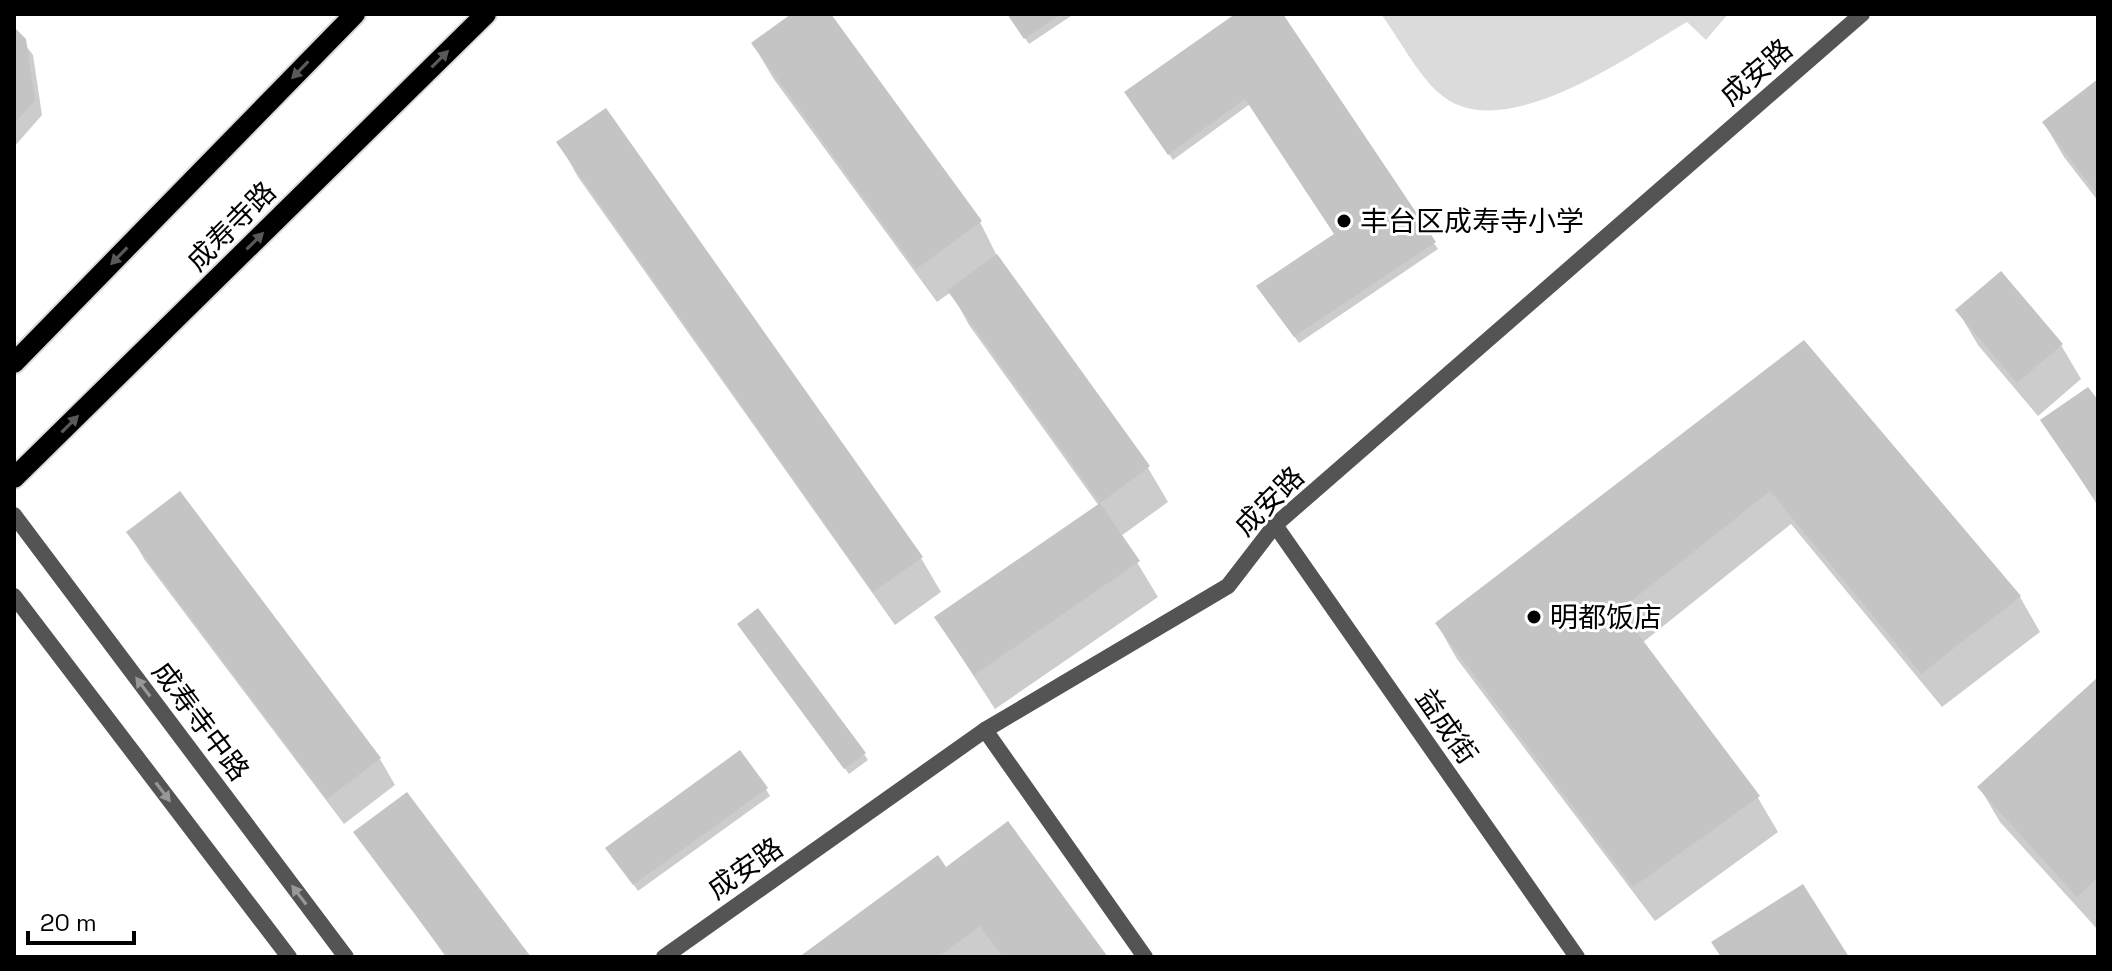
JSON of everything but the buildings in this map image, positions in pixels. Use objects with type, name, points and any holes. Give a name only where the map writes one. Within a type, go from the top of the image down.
[{"type":"main road","points":[[14,363],[355,14]]},
{"type":"main road","name":"成寿寺路","points":[[14,478],[486,14]]},
{"type":"street","name":"成安路","points":[[664,957],[985,730],[1228,586],[1275,525],[1862,14]]},
{"type":"street","name":"成寿寺中路","points":[[14,515],[346,957]]},
{"type":"street","name":"益成街","points":[[1275,525],[1577,957]]},
{"type":"street","points":[[14,596],[289,957]]},
{"type":"street","points":[[985,730],[1145,957]]},
{"type":"shaded area","points":[[1381,14],[1728,14],[1706,40],[1687,22],[1600,74],[1564,91],[1529,104],[1495,110],[1465,107],[1439,93],[1416,66]]},
{"type":"place","name":"丰台区成寿寺小学","points":[[1344,221]]},
{"type":"place","name":"明都饭店","points":[[1534,617]]}]
